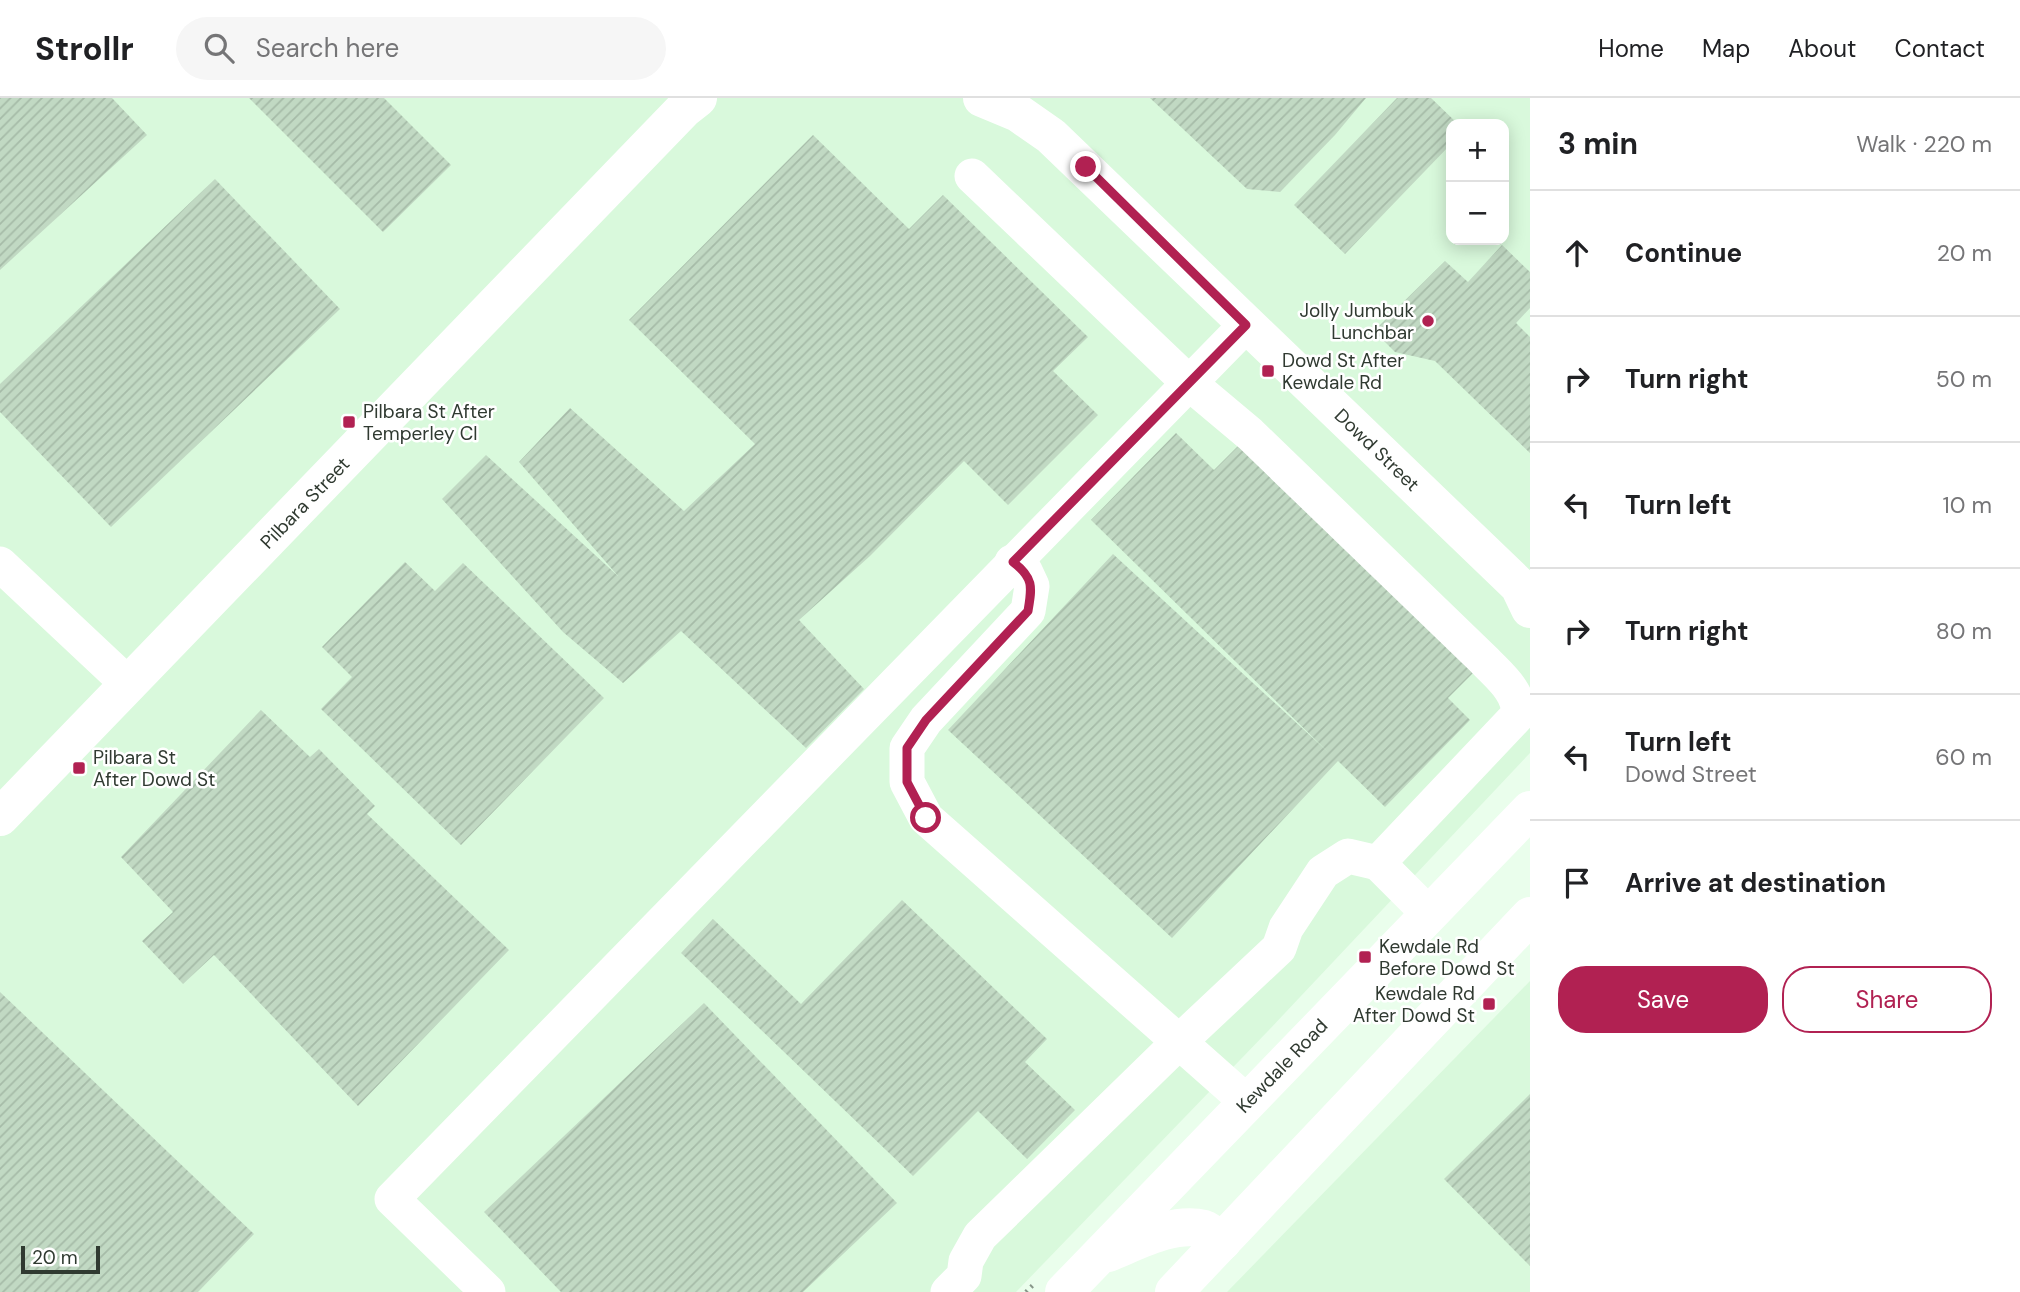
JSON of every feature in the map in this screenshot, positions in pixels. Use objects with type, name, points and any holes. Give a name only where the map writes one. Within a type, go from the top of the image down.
[{"type":"main road","name":"Pilbara Street","points":[[0,817],[684,109],[698,98]]},
{"type":"main road","name":"Dowd Street","points":[[982,98],[1018,113],[1051,136],[1526,595]]},
{"type":"main road","name":"Kewdale Road","points":[[1064,1292],[1530,810]]},
{"type":"main road","points":[[1174,1292],[1530,916]]},
{"type":"main road","points":[[1097,1258],[1157,1234],[1182,1229],[1205,1229],[1222,1242]]},
{"type":"street","points":[[972,176],[1188,382],[1250,434],[1514,692],[1519,714],[1378,863]]},
{"type":"street","points":[[488,1292],[392,1199],[1246,325]]},
{"type":"street","points":[[1013,562],[1025,571],[1032,586],[1028,611],[926,720],[907,748],[907,782],[926,818],[1247,1102]]},
{"type":"street","points":[[0,564],[129,685]]},
{"type":"street","points":[[948,1292],[964,1276],[966,1261],[980,1236],[1279,948],[1286,928],[1323,872],[1348,856],[1378,863],[1429,914]]},
{"type":"shaded area","points":[[0,98],[1530,98],[1530,753],[1268,1031],[1016,1292],[0,1292]]},
{"type":"shaded area","points":[[1530,981],[1530,1292],[1227,1292]]},
{"type":"building","points":[[0,98],[112,98],[147,135],[0,270]]},
{"type":"building","points":[[249,98],[384,98],[451,165],[383,232]]},
{"type":"building","points":[[1150,98],[1366,98],[1335,135],[1280,192],[1247,189]]},
{"type":"building","points":[[1397,98],[1431,98],[1453,119],[1446,119],[1446,149],[1345,254],[1294,205]]},
{"type":"building","points":[[813,135],[909,229],[943,195],[1088,337],[1053,371],[1098,415],[1008,505],[964,461],[870,556],[799,620],[864,689],[806,748],[681,631],[623,683],[563,632],[442,499],[486,455],[618,576],[519,462],[570,408],[684,511],[755,444],[629,320]]},
{"type":"building","points":[[215,179],[340,309],[111,527],[0,412],[0,384]]},
{"type":"building","points":[[1502,245],[1530,272],[1530,308],[1516,323],[1530,337],[1530,453],[1435,361],[1395,352],[1374,331],[1445,261],[1468,282]]},
{"type":"building","points":[[1176,433],[1214,470],[1247,437],[1481,665],[1448,698],[1470,720],[1385,807],[1338,761],[1172,938],[948,730],[1113,554],[1328,752],[1091,520]]},
{"type":"building","points":[[405,562],[435,591],[463,563],[604,698],[461,845],[321,709],[352,677],[322,647]]},
{"type":"building","points":[[261,710],[310,757],[319,749],[375,806],[367,814],[509,950],[358,1106],[214,955],[183,984],[142,941],[173,912],[121,857]]},
{"type":"building","points":[[902,900],[1047,1039],[1025,1062],[1075,1110],[1027,1159],[978,1111],[913,1176],[681,953],[713,919],[801,1004]]},
{"type":"building","points":[[0,992],[254,1234],[198,1292],[0,1292]]},
{"type":"building","points":[[704,1003],[897,1203],[803,1292],[561,1292],[484,1212]]},
{"type":"building","points":[[1530,1094],[1530,1266],[1444,1179]]},
{"type":"place","name":"Jolly Jumbuk Lunchbar","points":[[1428,321]]},
{"type":"place","name":"Dowd St After Kewdale Rd","points":[[1268,371]]},
{"type":"place","name":"Pilbara St After Temperley Cl","points":[[349,422]]},
{"type":"place","name":"Pilbara St After Dowd St","points":[[79,768]]},
{"type":"place","name":"Kewdale Rd Before Dowd St","points":[[1365,957]]},
{"type":"place","name":"Kewdale Rd After Dowd St","points":[[1489,1004]]},
{"type":"route","points":[[926,818],[907,782],[907,748],[926,720],[1028,611],[1032,586],[1025,571],[1013,562],[1246,325],[1086,167]]}]
